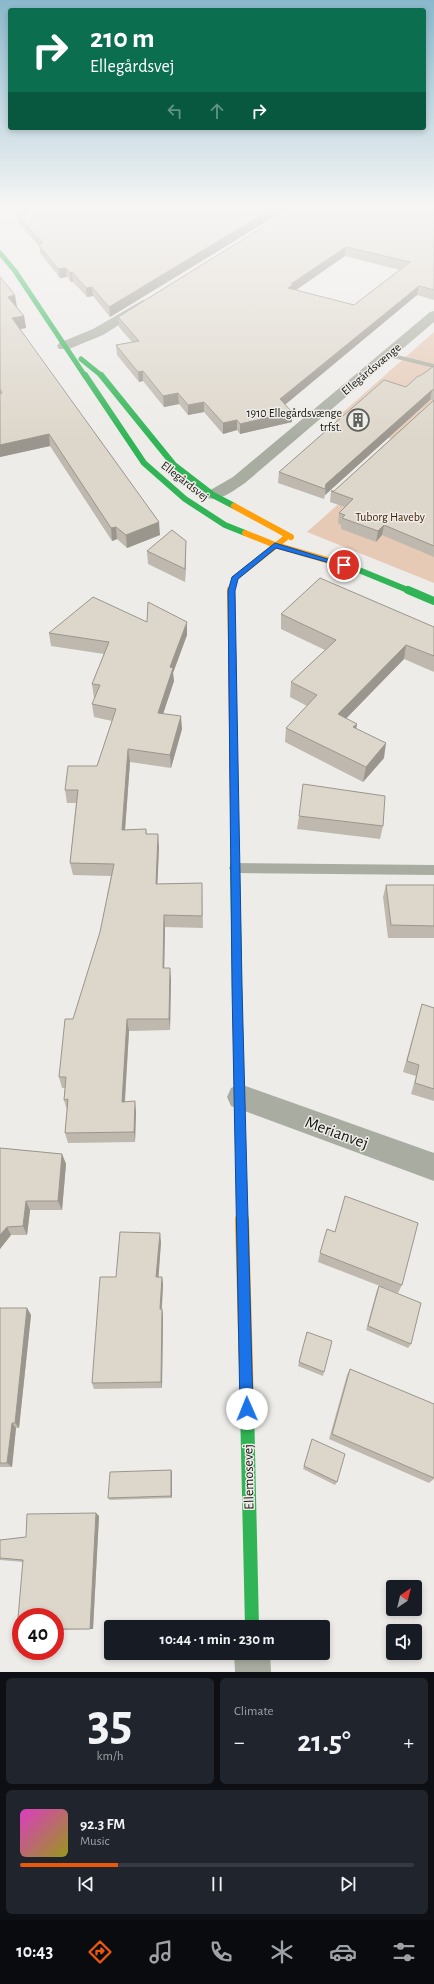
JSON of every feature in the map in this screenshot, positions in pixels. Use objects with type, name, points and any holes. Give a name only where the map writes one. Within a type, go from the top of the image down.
[{"type":"street","name":"Ellegårdsvej","points":[[24,285],[144,463],[185,499],[225,524],[275,546],[344,565]]},
{"type":"street","points":[[64,346],[98,332],[152,299]]},
{"type":"street","name":"Ellegårdsvænge","points":[[213,495],[239,480],[434,315]]},
{"type":"street","name":"Ellegårdsvej","points":[[64,346],[105,378],[174,465],[213,495],[344,565],[434,602]]},
{"type":"street","name":"Ellemosevej","points":[[252,1620],[235,868],[232,591],[235,578],[288,536]]},
{"type":"street","name":"Merianvej","points":[[240,1097],[434,1167]]},
{"type":"street","points":[[252,1660],[253,1672]]},
{"type":"lane","points":[[388,354],[434,366]]},
{"type":"lane","points":[[235,868],[434,870]]},
{"type":"green space","name":"Tuborg Haveby","points":[[434,332],[434,583],[307,532],[406,444],[334,420]]},
{"type":"building","points":[[0,285],[7,285],[15,295],[8,297],[24,316],[12,318],[159,522],[126,535],[116,527],[111,528],[49,434],[0,445],[0,393],[2,393],[0,389]]},
{"type":"building","points":[[83,285],[145,285],[109,307],[92,287],[86,288]]},
{"type":"building","points":[[169,285],[293,285],[288,288],[354,305],[380,285],[434,285],[434,290],[419,286],[280,399],[292,412],[240,424],[237,420],[223,423],[204,402],[188,405],[178,393],[163,396],[143,371],[138,372],[116,345],[139,341],[118,317]]},
{"type":"building","points":[[434,366],[434,390],[432,390],[326,484],[325,489],[279,472],[384,380],[406,387],[418,376]]},
{"type":"building","points":[[434,400],[434,546],[384,525],[378,531],[342,518],[345,515],[339,513],[353,499],[331,491],[334,491]]},
{"type":"building","points":[[172,530],[186,541],[185,569],[147,551]]},
{"type":"building","points":[[320,578],[434,627],[434,656],[406,645],[338,714],[357,724],[353,727],[386,743],[366,767],[286,728],[317,695],[291,682],[336,640],[281,614]]},
{"type":"building","points":[[93,597],[147,622],[148,602],[187,622],[170,667],[173,668],[158,713],[181,716],[170,755],[128,749],[122,830],[146,829],[146,834],[158,834],[156,884],[202,883],[202,916],[164,915],[163,968],[170,968],[169,1019],[127,1019],[122,1102],[135,1101],[134,1132],[65,1133],[68,1099],[64,1100],[66,1077],[59,1077],[65,1019],[73,1019],[100,932],[114,864],[70,863],[78,790],[65,790],[68,766],[97,766],[116,709],[92,704],[100,685],[92,684],[109,642],[49,633]]},
{"type":"building","points":[[303,784],[385,796],[383,826],[299,816]]},
{"type":"building","points":[[386,885],[434,885],[434,926],[391,925]]},
{"type":"building","points":[[422,1004],[434,1008],[434,1089],[415,1083],[419,1065],[407,1061]]},
{"type":"building","points":[[0,1148],[62,1154],[58,1201],[26,1201],[23,1226],[7,1227],[0,1235]]},
{"type":"building","points":[[345,1196],[418,1223],[402,1285],[320,1253],[327,1229],[335,1232]]},
{"type":"building","points":[[120,1232],[160,1233],[156,1277],[162,1277],[160,1309],[162,1309],[161,1382],[92,1383],[100,1277],[116,1277]]},
{"type":"building","points":[[379,1286],[421,1303],[411,1344],[368,1326]]},
{"type":"building","points":[[0,1308],[27,1308],[15,1423],[12,1423],[7,1463],[0,1463]]},
{"type":"building","points":[[307,1332],[332,1341],[324,1372],[299,1362]]},
{"type":"building","points":[[350,1369],[434,1404],[434,1478],[332,1434]]},
{"type":"building","points":[[312,1439],[345,1454],[337,1482],[304,1466]]},
{"type":"building","points":[[171,1470],[171,1496],[108,1498],[110,1472]]},
{"type":"building","points":[[96,1513],[90,1629],[64,1629],[64,1608],[19,1608],[23,1560],[0,1558],[0,1540],[26,1537],[27,1514]]},
{"type":"traffic: fast","points":[[24,285],[144,463],[185,499],[225,525],[245,533]]},
{"type":"traffic: fast","points":[[81,359],[105,378],[174,465],[213,495],[234,506]]},
{"type":"traffic: fast","points":[[332,559],[434,601]]},
{"type":"traffic: fast","points":[[234,805],[239,1083]]},
{"type":"traffic: fast","points":[[247,1407],[252,1620]]},
{"type":"traffic: slow","points":[[234,506],[291,537]]},
{"type":"traffic: slow","points":[[245,533],[275,545],[344,565]]},
{"type":"traffic: slow","points":[[232,644],[231,591],[235,578],[288,536]]},
{"type":"traffic: slow","points":[[239,1083],[247,1407]]},
{"type":"traffic: jam","points":[[232,644],[234,805]]},
{"type":"place","name":"1910 Ellegårdsvænge trfst.","points":[[358,420]]},
{"type":"route","points":[[247,1409],[237,987],[232,591],[235,578],[275,546],[344,565]]}]
